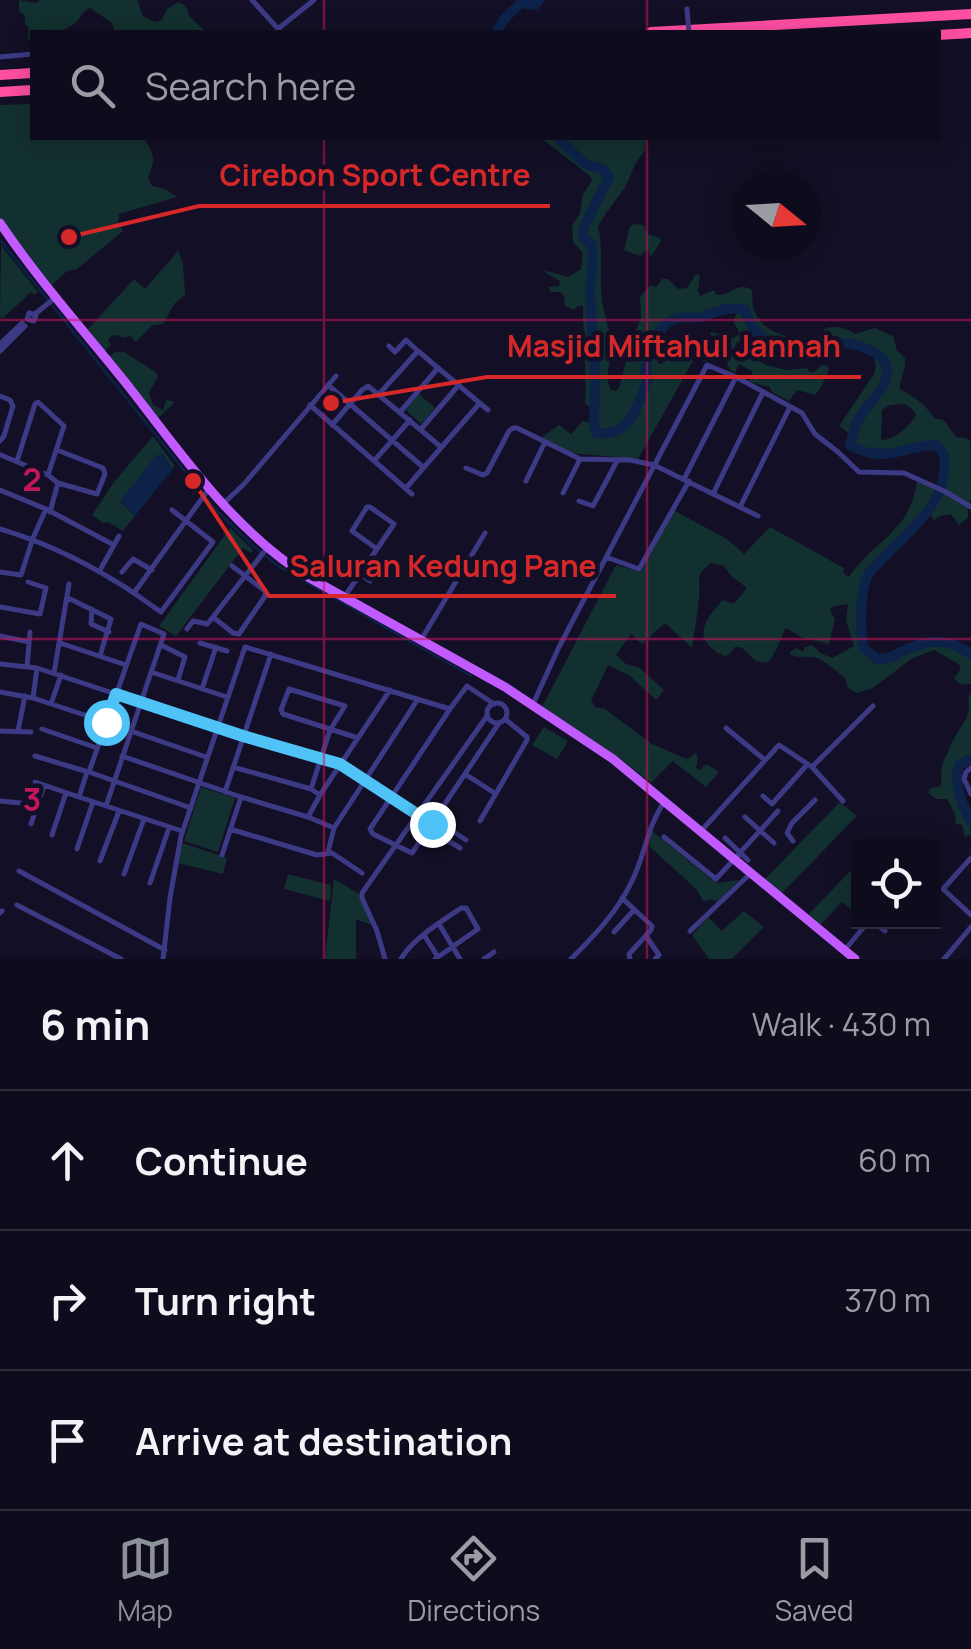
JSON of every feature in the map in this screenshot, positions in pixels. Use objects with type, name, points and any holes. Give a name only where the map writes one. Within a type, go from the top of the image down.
[{"type":"highway","points":[[687,30],[971,14]]},
{"type":"highway","points":[[941,36],[971,33]]},
{"type":"highway","points":[[0,75],[30,73]]},
{"type":"highway","points":[[0,92],[30,90]]},
{"type":"main road","points":[[0,223],[205,493],[223,504],[266,549],[292,568],[505,688],[514,699],[533,704],[613,759],[663,805],[734,858],[748,876],[855,959]]},
{"type":"street","points":[[252,0],[280,30],[314,0]]},
{"type":"street","points":[[687,0],[689,30]]},
{"type":"street","points":[[0,57],[30,54]]},
{"type":"street","points":[[0,347],[30,313],[35,314],[54,299]]},
{"type":"street","points":[[389,346],[395,352],[406,340],[488,410]]},
{"type":"street","points":[[379,394],[418,352]]},
{"type":"street","points":[[533,704],[705,367],[711,365],[802,414],[815,434],[859,472],[898,471],[971,507]]},
{"type":"street","points":[[400,412],[438,368]]},
{"type":"street","points":[[223,504],[336,376]]},
{"type":"street","points":[[606,557],[639,569],[736,378]]},
{"type":"street","points":[[328,385],[423,467]]},
{"type":"street","points":[[332,424],[368,386],[441,448]]},
{"type":"street","points":[[420,430],[458,386]]},
{"type":"street","points":[[713,494],[763,392]]},
{"type":"street","points":[[0,396],[13,406],[2,434]]},
{"type":"street","points":[[16,461],[36,402],[64,425],[48,475]]},
{"type":"street","points":[[310,406],[409,491],[423,467],[480,404]]},
{"type":"street","points":[[740,507],[790,407]]},
{"type":"street","points":[[374,461],[410,420]]},
{"type":"street","points":[[466,468],[487,474],[513,428],[580,459],[654,464],[758,516]]},
{"type":"street","points":[[526,481],[545,442]]},
{"type":"street","points":[[2,455],[48,475],[58,484],[97,494],[105,474],[102,468],[57,450]]},
{"type":"street","points":[[563,493],[580,459]]},
{"type":"street","points":[[579,501],[594,506],[617,461]]},
{"type":"street","points":[[0,572],[22,575],[33,538],[58,484]]},
{"type":"street","points":[[0,490],[114,545]]},
{"type":"street","points":[[134,593],[205,493]]},
{"type":"street","points":[[345,596],[393,527],[394,522],[367,507],[352,531],[377,548]]},
{"type":"street","points":[[0,529],[33,538],[164,611],[212,544],[209,537],[172,510]]},
{"type":"street","points":[[421,640],[485,532]]},
{"type":"street","points":[[99,572],[119,536]]},
{"type":"street","points":[[186,629],[194,621],[207,624],[214,617],[266,549]]},
{"type":"street","points":[[332,556],[370,582]]},
{"type":"street","points":[[122,572],[133,559],[152,570]]},
{"type":"street","points":[[214,617],[238,634],[266,594],[232,566]]},
{"type":"street","points":[[0,607],[40,614],[46,588],[28,582]]},
{"type":"street","points":[[51,704],[69,584]]},
{"type":"street","points":[[68,598],[111,619],[100,656]]},
{"type":"street","points":[[92,609],[91,624],[109,632]]},
{"type":"street","points":[[79,797],[141,624],[164,633],[106,806]]},
{"type":"street","points":[[27,667],[30,632]]},
{"type":"street","points":[[0,636],[30,642]]},
{"type":"street","points":[[60,643],[126,665]]},
{"type":"street","points":[[200,643],[227,651]]},
{"type":"street","points":[[160,644],[185,657],[177,681]]},
{"type":"street","points":[[163,959],[182,834],[245,646],[450,709]]},
{"type":"street","points":[[202,690],[216,648]]},
{"type":"street","points":[[225,792],[270,654]]},
{"type":"street","points":[[0,664],[38,668],[340,764],[418,814],[460,848]]},
{"type":"street","points":[[18,731],[38,668]]},
{"type":"street","points":[[151,672],[227,697]]},
{"type":"street","points":[[480,821],[527,738],[504,718],[503,706],[467,686],[370,828],[413,853],[504,718],[514,699]]},
{"type":"street","points":[[385,959],[362,893],[505,688]]},
{"type":"street","points":[[311,790],[330,730],[345,708],[344,704],[289,689],[283,714],[330,730],[358,738]]},
{"type":"street","points":[[308,817],[390,690]]},
{"type":"street","points":[[0,692],[29,697],[106,722]]},
{"type":"street","points":[[328,852],[334,828],[418,699]]},
{"type":"street","points":[[772,804],[873,706]]},
{"type":"street","points":[[487,716],[492,722],[504,718]]},
{"type":"street","points":[[726,728],[765,760]]},
{"type":"street","points":[[42,729],[97,748]]},
{"type":"street","points":[[131,730],[206,757]]},
{"type":"street","points":[[0,731],[30,732]]},
{"type":"street","points":[[701,830],[780,745],[843,801]]},
{"type":"street","points":[[36,756],[190,808]]},
{"type":"street","points":[[122,756],[334,828]]},
{"type":"street","points":[[233,767],[320,794]]},
{"type":"street","points":[[971,768],[964,779],[971,794]]},
{"type":"street","points":[[465,774],[496,794]]},
{"type":"street","points":[[35,782],[182,834]]},
{"type":"street","points":[[31,824],[44,786]]},
{"type":"street","points":[[52,835],[66,793]]},
{"type":"street","points":[[664,838],[714,879],[778,811],[763,796]]},
{"type":"street","points":[[222,855],[240,797]]},
{"type":"street","points":[[793,841],[787,833],[792,822],[815,800]]},
{"type":"street","points":[[0,801],[21,803]]},
{"type":"street","points":[[78,849],[92,802]]},
{"type":"street","points":[[576,957],[631,884],[652,823],[663,805]]},
{"type":"street","points":[[100,861],[119,810]]},
{"type":"street","points":[[745,817],[774,843]]},
{"type":"street","points":[[124,874],[144,819]]},
{"type":"street","points":[[432,824],[466,840]]},
{"type":"street","points":[[150,883],[169,828]]},
{"type":"street","points":[[230,829],[317,855],[328,852],[362,873]]},
{"type":"street","points":[[725,838],[734,858]]},
{"type":"street","points":[[734,858],[748,860]]},
{"type":"street","points":[[970,912],[944,889],[971,858]]},
{"type":"street","points":[[18,872],[164,950]]},
{"type":"street","points":[[690,932],[748,876]]},
{"type":"street","points":[[622,898],[652,926],[630,959]]},
{"type":"street","points":[[18,906],[121,959]]},
{"type":"street","points":[[401,959],[424,935],[464,907],[478,929],[436,958],[424,935]]},
{"type":"street","points":[[614,932],[634,910]]},
{"type":"street","points":[[438,924],[460,959]]},
{"type":"street","points":[[944,959],[971,926]]},
{"type":"street","points":[[844,950],[864,929]]},
{"type":"street","points":[[646,936],[659,954],[655,959]]},
{"type":"street","points":[[484,959],[494,952]]},
{"type":"green space","points":[[19,0],[137,0],[143,16],[155,22],[162,20],[167,9],[178,2],[185,5],[190,17],[204,30],[114,30],[112,23],[90,8],[64,30],[30,30],[30,40],[25,16],[19,11]]},
{"type":"green space","points":[[30,104],[30,140],[145,140],[153,157],[148,177],[152,186],[177,197],[119,214],[118,223],[123,231],[52,285],[0,218],[0,105]]},
{"type":"green space","points":[[544,140],[556,140],[583,165],[606,177],[581,237],[590,246],[591,256],[587,292],[592,409],[585,403],[583,306],[574,310],[565,306],[561,292],[550,292],[549,287],[559,286],[560,281],[544,270],[568,277],[581,269],[583,253],[573,242],[572,226],[592,181]]},
{"type":"green space","points":[[563,140],[646,140],[645,151],[598,227],[602,300],[611,343],[610,389],[619,388],[641,318],[640,297],[662,279],[668,279],[678,289],[687,288],[696,274],[700,276],[700,296],[714,290],[717,295],[742,287],[752,290],[757,316],[780,334],[800,338],[819,336],[821,331],[834,327],[855,334],[875,328],[893,336],[897,350],[905,358],[900,389],[919,401],[934,418],[944,420],[956,437],[970,441],[968,518],[959,525],[951,514],[934,520],[929,513],[943,487],[948,467],[943,450],[936,443],[878,453],[853,444],[860,421],[887,381],[890,369],[885,356],[863,342],[780,345],[758,333],[747,309],[741,307],[677,316],[667,321],[649,348],[643,373],[646,377],[630,414],[617,428],[598,431],[592,292],[595,256],[594,244],[585,236],[611,176],[604,168],[585,161]],"holes":[[[904,404],[916,414],[906,428],[881,440],[882,410]]]},
{"type":"green space","points":[[644,225],[647,234],[660,238],[652,255],[648,249],[640,256],[624,250],[630,226]]},
{"type":"green space","points":[[1,245],[38,292],[31,292],[2,319],[0,316]]},
{"type":"green space","points":[[178,251],[183,263],[185,295],[174,304],[163,324],[153,325],[136,342],[130,336],[111,336],[111,345],[105,351],[88,329],[134,279],[145,289]]},
{"type":"green space","points":[[743,312],[755,336],[746,343],[736,343],[734,354],[748,354],[766,365],[786,370],[807,368],[814,372],[822,365],[827,366],[829,370],[815,395],[797,390],[789,401],[769,386],[749,381],[753,372],[739,364],[735,373],[729,369],[725,355],[707,362],[694,359],[638,459],[571,453],[541,438],[559,425],[571,434],[583,421],[592,423],[594,435],[618,432],[633,419],[642,399],[651,377],[649,359],[663,364],[665,351],[686,353],[690,343],[705,342],[707,349],[717,347],[719,343],[711,332],[725,332],[733,338],[740,334],[733,321],[736,314]]},
{"type":"green space","points":[[124,352],[157,373],[149,393],[153,405],[163,410],[166,400],[174,403],[157,419],[109,356]]},
{"type":"green space","points":[[872,354],[882,359],[883,377],[856,418],[851,435],[839,426],[874,374]]},
{"type":"green space","points":[[419,394],[435,408],[421,424],[406,410]]},
{"type":"green space","points":[[153,436],[175,466],[172,470],[164,456],[121,502],[135,516],[123,531],[103,523],[92,515]]},
{"type":"green space","points":[[917,480],[939,488],[912,527],[867,571],[862,589],[861,647],[877,661],[889,661],[926,645],[949,644],[971,656],[971,684],[958,682],[954,678],[960,665],[934,650],[911,659],[873,688],[857,693],[820,659],[791,655],[797,648],[803,652],[812,645],[832,658],[854,646],[846,620],[848,604],[830,610],[835,619],[829,644],[801,637],[786,628],[766,663],[756,661],[741,647],[724,656],[707,643],[706,623],[723,600],[734,604],[747,588],[724,566],[711,563],[699,577],[692,648],[665,623],[642,644],[631,634],[616,655],[626,664],[640,668],[664,690],[656,700],[630,676],[608,665],[591,701],[652,744],[687,759],[695,753],[696,768],[700,770],[706,764],[719,772],[706,787],[673,761],[651,783],[542,707],[616,565],[641,572],[673,510],[727,539],[744,554],[770,527],[844,568],[843,573],[849,577],[900,524],[908,512]]},
{"type":"green space","points":[[230,528],[253,550],[251,553],[243,548],[176,636],[159,626]]},
{"type":"green space","points":[[971,693],[971,757],[957,764],[955,774],[957,792],[970,826],[971,835],[965,836],[947,799],[937,799],[928,793],[941,786],[943,763],[967,716]]},
{"type":"green space","points":[[544,727],[568,741],[557,759],[532,745]]},
{"type":"green space","points":[[201,787],[235,798],[218,852],[184,841]]},
{"type":"green space","points":[[840,802],[857,816],[781,894],[764,880]]},
{"type":"green space","points":[[652,831],[712,880],[739,880],[717,902],[704,902],[696,889],[648,845]]},
{"type":"green space","points":[[182,843],[227,858],[223,874],[178,863]]},
{"type":"green space","points":[[851,870],[851,909],[842,902],[820,925],[808,915]]},
{"type":"green space","points":[[288,874],[331,885],[330,901],[284,889]]},
{"type":"green space","points":[[334,879],[359,894],[372,925],[356,919],[356,959],[325,959]]},
{"type":"green space","points":[[744,911],[764,927],[732,959],[709,959],[692,935],[708,917],[722,931]]},
{"type":"water","points":[[162,454],[172,470],[135,516],[121,501],[156,455]]},
{"type":"waterway","points":[[498,30],[521,3],[535,5],[539,0]]},
{"type":"waterway","points":[[560,140],[584,163],[603,170],[609,177],[584,227],[583,237],[592,245],[593,256],[590,292],[596,433],[618,430],[632,417],[649,377],[645,372],[653,341],[662,328],[678,318],[696,318],[727,309],[745,310],[756,331],[769,342],[785,347],[837,343],[873,352],[885,362],[887,376],[857,422],[850,445],[874,454],[935,445],[943,453],[945,464],[941,486],[929,509],[867,577],[861,611],[863,647],[877,659],[936,642],[971,654]]},
{"type":"waterway","points":[[0,240],[215,509],[253,546],[278,566],[471,676]]},
{"type":"waterway","points":[[971,759],[959,765],[957,780],[971,822]]},
{"type":"place","name":"Cirebon Sport Centre","points":[[69,237]]},
{"type":"place","name":"Masjid Miftahul Jannah","points":[[331,403]]},
{"type":"place","name":"Saluran Kedung Pane","points":[[193,481]]},
{"type":"route","points":[[106,722],[116,694],[137,700],[340,764],[432,824]]}]
